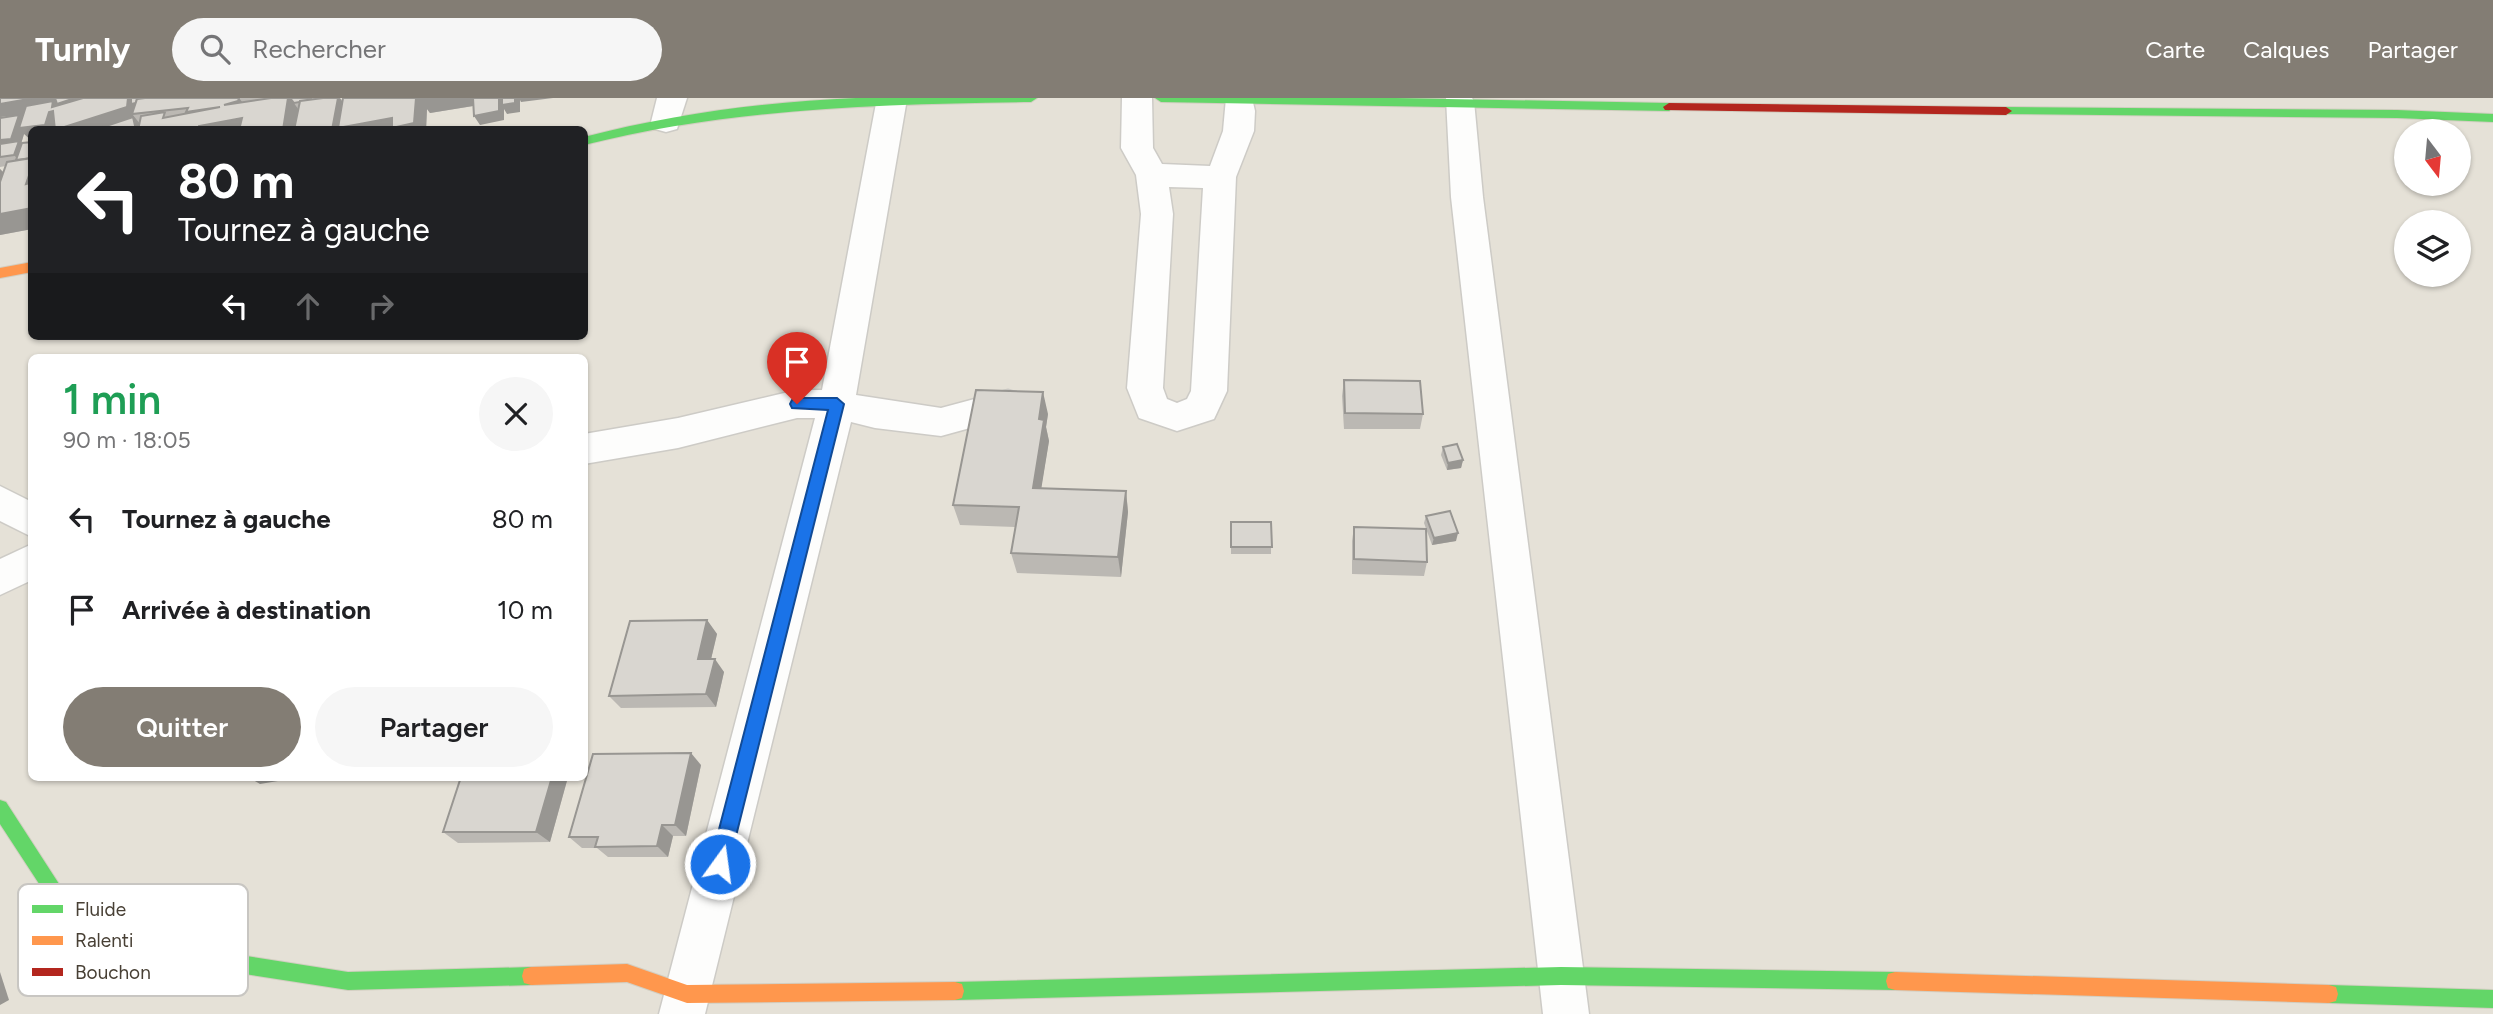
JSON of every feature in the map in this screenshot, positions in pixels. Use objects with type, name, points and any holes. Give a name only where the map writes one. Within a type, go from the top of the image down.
[{"type":"street","points":[[588,140],[669,110],[780,107],[889,111],[1031,98]]},
{"type":"street","points":[[1137,98],[1137,148],[1152,175],[1157,214],[1145,388],[1152,408],[1177,417],[1201,409],[1209,391],[1220,177],[1235,148],[1241,112],[1239,101]]},
{"type":"street","points":[[1161,98],[1239,101],[2392,106],[2493,118]]},
{"type":"street","points":[[1459,101],[1470,224],[1566,1014]]},
{"type":"street","points":[[684,1004],[837,404],[889,111]]},
{"type":"street","points":[[1152,175],[1220,177]]},
{"type":"street","points":[[0,273],[28,268]]},
{"type":"street","points":[[588,448],[678,433],[797,404],[837,404],[875,414],[941,422],[1008,404]]},
{"type":"street","points":[[0,502],[28,519]]},
{"type":"street","points":[[0,578],[28,562]]},
{"type":"street","points":[[0,808],[49,884]]},
{"type":"street","points":[[248,966],[348,981],[627,973],[684,1004],[1561,976],[1753,977],[2060,1000],[2493,999]]},
{"type":"shaded area","points":[[0,98],[2493,98],[2493,1014],[0,1014]]},
{"type":"building","points":[[0,98],[34,98],[0,104]]},
{"type":"building","points":[[55,98],[75,98],[57,104]]},
{"type":"building","points":[[83,98],[128,98],[127,107],[68,126],[55,126],[53,111],[49,112],[45,125],[19,128],[26,106],[53,101],[52,107]]},
{"type":"building","points":[[131,98],[145,98],[137,99],[136,103],[131,104]]},
{"type":"building","points":[[239,98],[238,101],[224,105],[288,98],[284,126],[240,126],[242,118],[199,126],[139,126],[141,116],[165,112],[163,118],[220,107],[186,112],[188,108],[132,114],[137,99]]},
{"type":"building","points":[[290,98],[311,98],[311,100],[294,103]]},
{"type":"building","points":[[338,98],[333,126],[295,126],[300,101]]},
{"type":"building","points":[[343,98],[416,98],[414,123],[392,126],[392,118],[338,126]]},
{"type":"building","points":[[473,98],[499,98],[499,111],[474,116]]},
{"type":"building","points":[[502,98],[515,98],[515,103],[502,105]]},
{"type":"building","points":[[19,115],[11,139],[0,140],[0,118]]},
{"type":"building","points":[[133,117],[135,126],[106,126]]},
{"type":"building","points":[[19,141],[14,155],[0,157],[0,144]]},
{"type":"building","points":[[28,142],[28,158],[16,160],[22,143]]},
{"type":"building","points":[[28,159],[28,209],[0,214],[0,182],[7,162]]},
{"type":"building","points":[[1344,380],[1420,381],[1423,414],[1345,413]]},
{"type":"building","points":[[976,390],[1043,392],[1039,419],[1044,420],[1033,488],[1126,491],[1118,557],[1011,553],[1019,507],[953,505]]},
{"type":"building","points":[[1457,444],[1463,460],[1448,463],[1443,447]]},
{"type":"building","points":[[1450,511],[1458,533],[1434,538],[1426,516]]},
{"type":"building","points":[[1231,522],[1271,522],[1272,547],[1231,547]]},
{"type":"building","points":[[1354,527],[1426,529],[1427,562],[1354,559]]},
{"type":"building","points":[[707,620],[698,659],[715,659],[706,694],[609,696],[630,621]]},
{"type":"building","points":[[691,753],[675,825],[662,825],[657,846],[595,847],[598,837],[569,837],[585,781],[588,781],[593,754]]},
{"type":"building","points":[[460,781],[551,781],[536,832],[443,832]]},
{"type":"traffic: fast","points":[[588,140],[648,126],[750,110],[890,101],[1031,98]]},
{"type":"traffic: fast","points":[[1161,98],[1669,107]]},
{"type":"traffic: fast","points":[[2006,111],[2397,114],[2493,118]]},
{"type":"traffic: fast","points":[[0,808],[49,884]]},
{"type":"traffic: fast","points":[[248,966],[348,981],[531,976]]},
{"type":"traffic: fast","points":[[955,991],[1561,976],[1895,981]]},
{"type":"traffic: fast","points":[[2329,994],[2493,999]]},
{"type":"traffic: slow","points":[[0,273],[28,268]]},
{"type":"traffic: slow","points":[[531,976],[627,973],[687,994],[955,991]]},
{"type":"traffic: slow","points":[[1895,981],[2329,994]]},
{"type":"traffic: jam","points":[[1669,107],[2006,111]]},
{"type":"route","points":[[720,864],[837,404],[797,404]]}]
